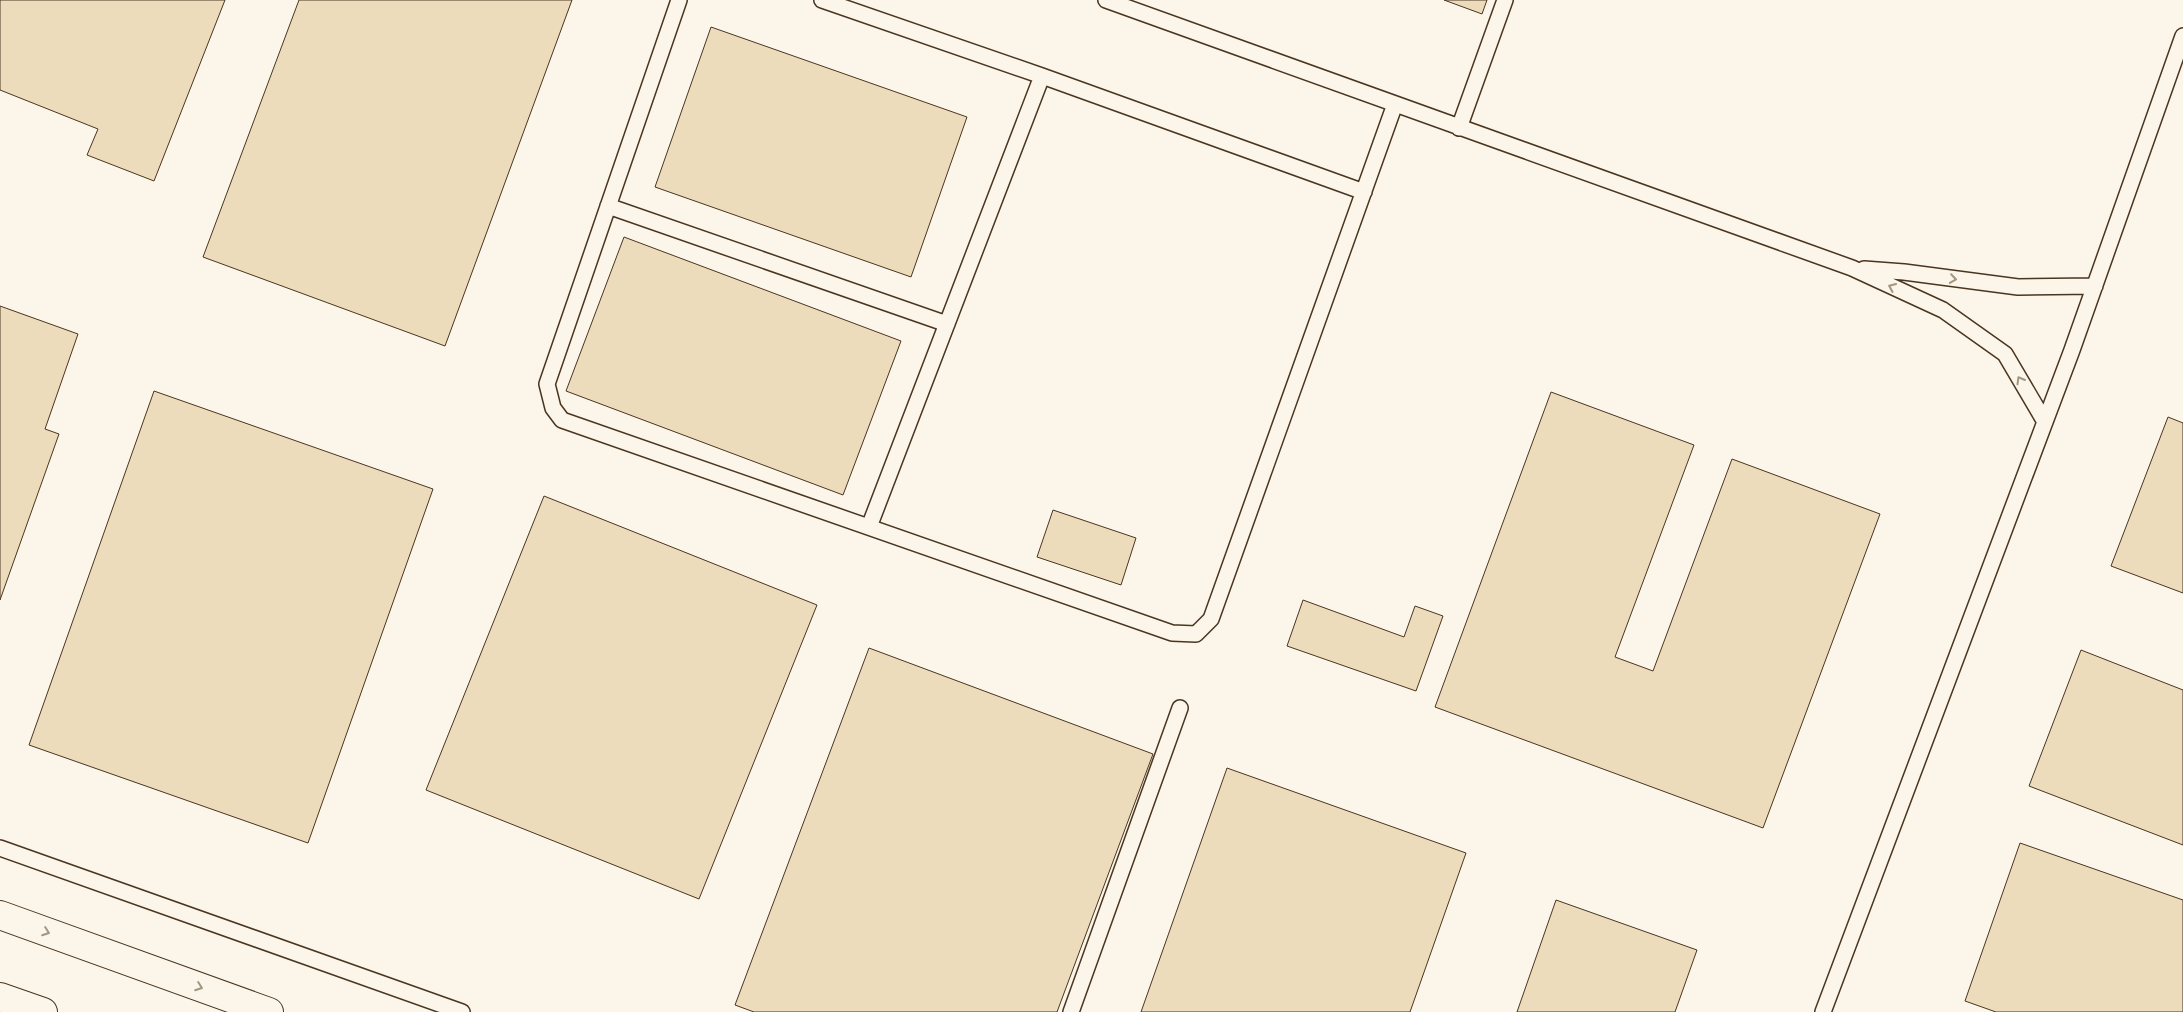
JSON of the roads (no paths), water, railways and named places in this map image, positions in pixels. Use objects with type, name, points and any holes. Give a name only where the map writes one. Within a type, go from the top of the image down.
[{"type":"street","points":[[0,915],[269,1012]]},
{"type":"street","points":[[0,996],[43,1012]]},
{"type":"lane","points":[[679,0],[547,384],[553,408],[562,420],[1172,633],[1196,634],[1211,619],[1395,104]]},
{"type":"lane","points":[[822,0],[1042,76],[1364,192]]},
{"type":"lane","points":[[1106,0],[1852,268],[1942,310],[2005,354],[2045,422]]},
{"type":"lane","points":[[1459,128],[1505,0]]},
{"type":"lane","points":[[1823,1012],[2045,422],[2183,36]]},
{"type":"lane","points":[[869,527],[1042,76]]},
{"type":"lane","points":[[608,206],[947,324]]},
{"type":"lane","points":[[1852,268],[1904,272],[2018,287],[2095,286]]},
{"type":"lane","points":[[1071,1012],[1180,708]]},
{"type":"lane","points":[[0,848],[462,1012]]}]
